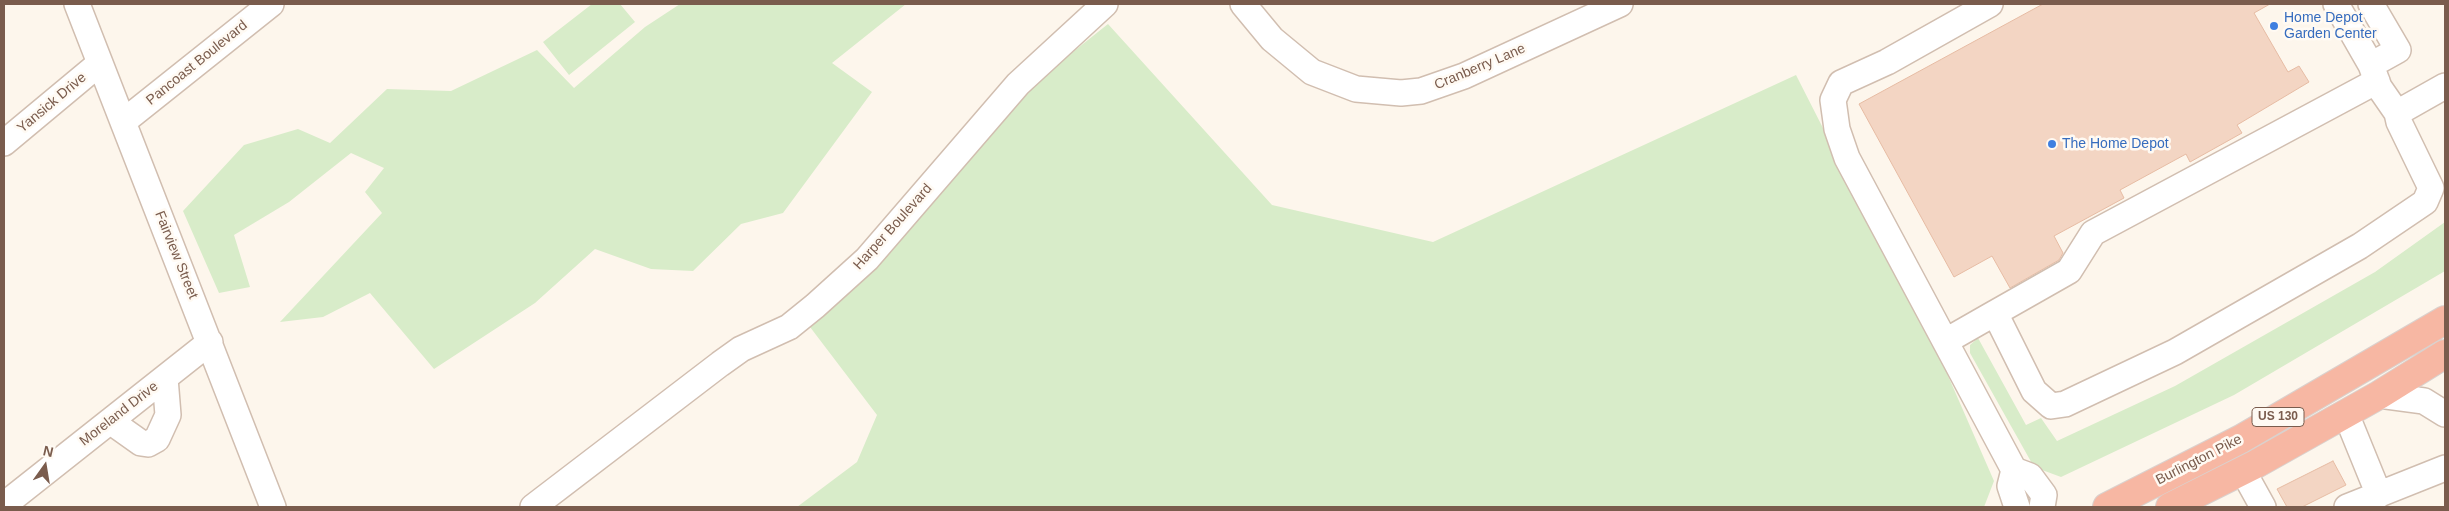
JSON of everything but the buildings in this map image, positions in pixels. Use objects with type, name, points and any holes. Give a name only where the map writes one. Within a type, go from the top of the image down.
[{"type":"highway","name":"Burlington Pike","points":[[2107,507],[2241,439],[2445,320]]},
{"type":"highway","name":"Burlington Pike","points":[[2172,507],[2243,471],[2346,414],[2445,354]]},
{"type":"highway","points":[[2379,395],[2445,368]]},
{"type":"street","name":"Fairview Street","points":[[77,4],[273,507]]},
{"type":"street","name":"Pancoast Boulevard","points":[[123,122],[271,4]]},
{"type":"street","name":"Harper Boulevard","points":[[533,507],[741,349],[789,327],[815,306],[867,259],[1018,84],[1105,4]]},
{"type":"street","name":"Cranberry Lane","points":[[1243,4],[1272,40],[1312,72],[1356,89],[1401,93],[1421,91],[1464,76],[1620,4]]},
{"type":"street","points":[[1990,4],[1886,62],[1841,83],[1833,100],[1837,129],[1847,158],[2014,470],[2030,476],[2044,494],[2042,507]]},
{"type":"street","points":[[1946,341],[1995,313],[2069,271],[2093,233],[2374,73],[2398,50],[2376,5],[2342,14],[2374,73],[2397,113],[2399,122],[2431,188],[2425,202],[2360,246],[2145,366],[2065,404],[2051,406],[2034,391],[1995,313]]},
{"type":"street","name":"Yansick Drive","points":[[4,143],[100,63]]},
{"type":"street","points":[[2397,113],[2445,86]]},
{"type":"street","name":"Moreland Drive","points":[[4,505],[210,342]]},
{"type":"street","points":[[110,421],[141,443],[148,444],[157,439],[168,415],[165,378]]},
{"type":"street","points":[[2379,395],[2424,401],[2445,414]]},
{"type":"street","points":[[2346,414],[2379,495]]},
{"type":"street","points":[[2347,507],[2445,468]]},
{"type":"street","points":[[2014,470],[2010,486],[2017,507]]},
{"type":"street","points":[[2243,471],[2263,507]]},
{"type":"green space","points":[[592,4],[620,4],[635,22],[569,75],[543,42]]},
{"type":"green space","points":[[680,4],[906,4],[832,63],[872,92],[783,213],[741,224],[693,271],[651,269],[595,249],[535,303],[434,369],[370,293],[323,317],[280,322],[382,213],[365,192],[384,168],[351,153],[289,202],[234,235],[250,287],[219,293],[183,211],[244,145],[298,129],[330,143],[387,89],[451,91],[537,50],[574,88],[645,27]]},
{"type":"green space","points":[[1108,24],[1272,205],[1433,242],[1796,75],[1942,362],[1994,481],[1984,507],[797,507],[857,462],[877,415],[810,327],[892,251],[963,163],[1049,71]]},
{"type":"green space","points":[[2445,222],[2445,271],[2234,395],[2061,477],[2034,467],[1970,353],[1970,345],[1978,338],[2026,425],[2041,418],[2057,441],[2175,386],[2375,272]]},
{"type":"place","name":"Home Depot Garden Center","points":[[2274,26]]},
{"type":"place","name":"The Home Depot","points":[[2052,144]]}]
